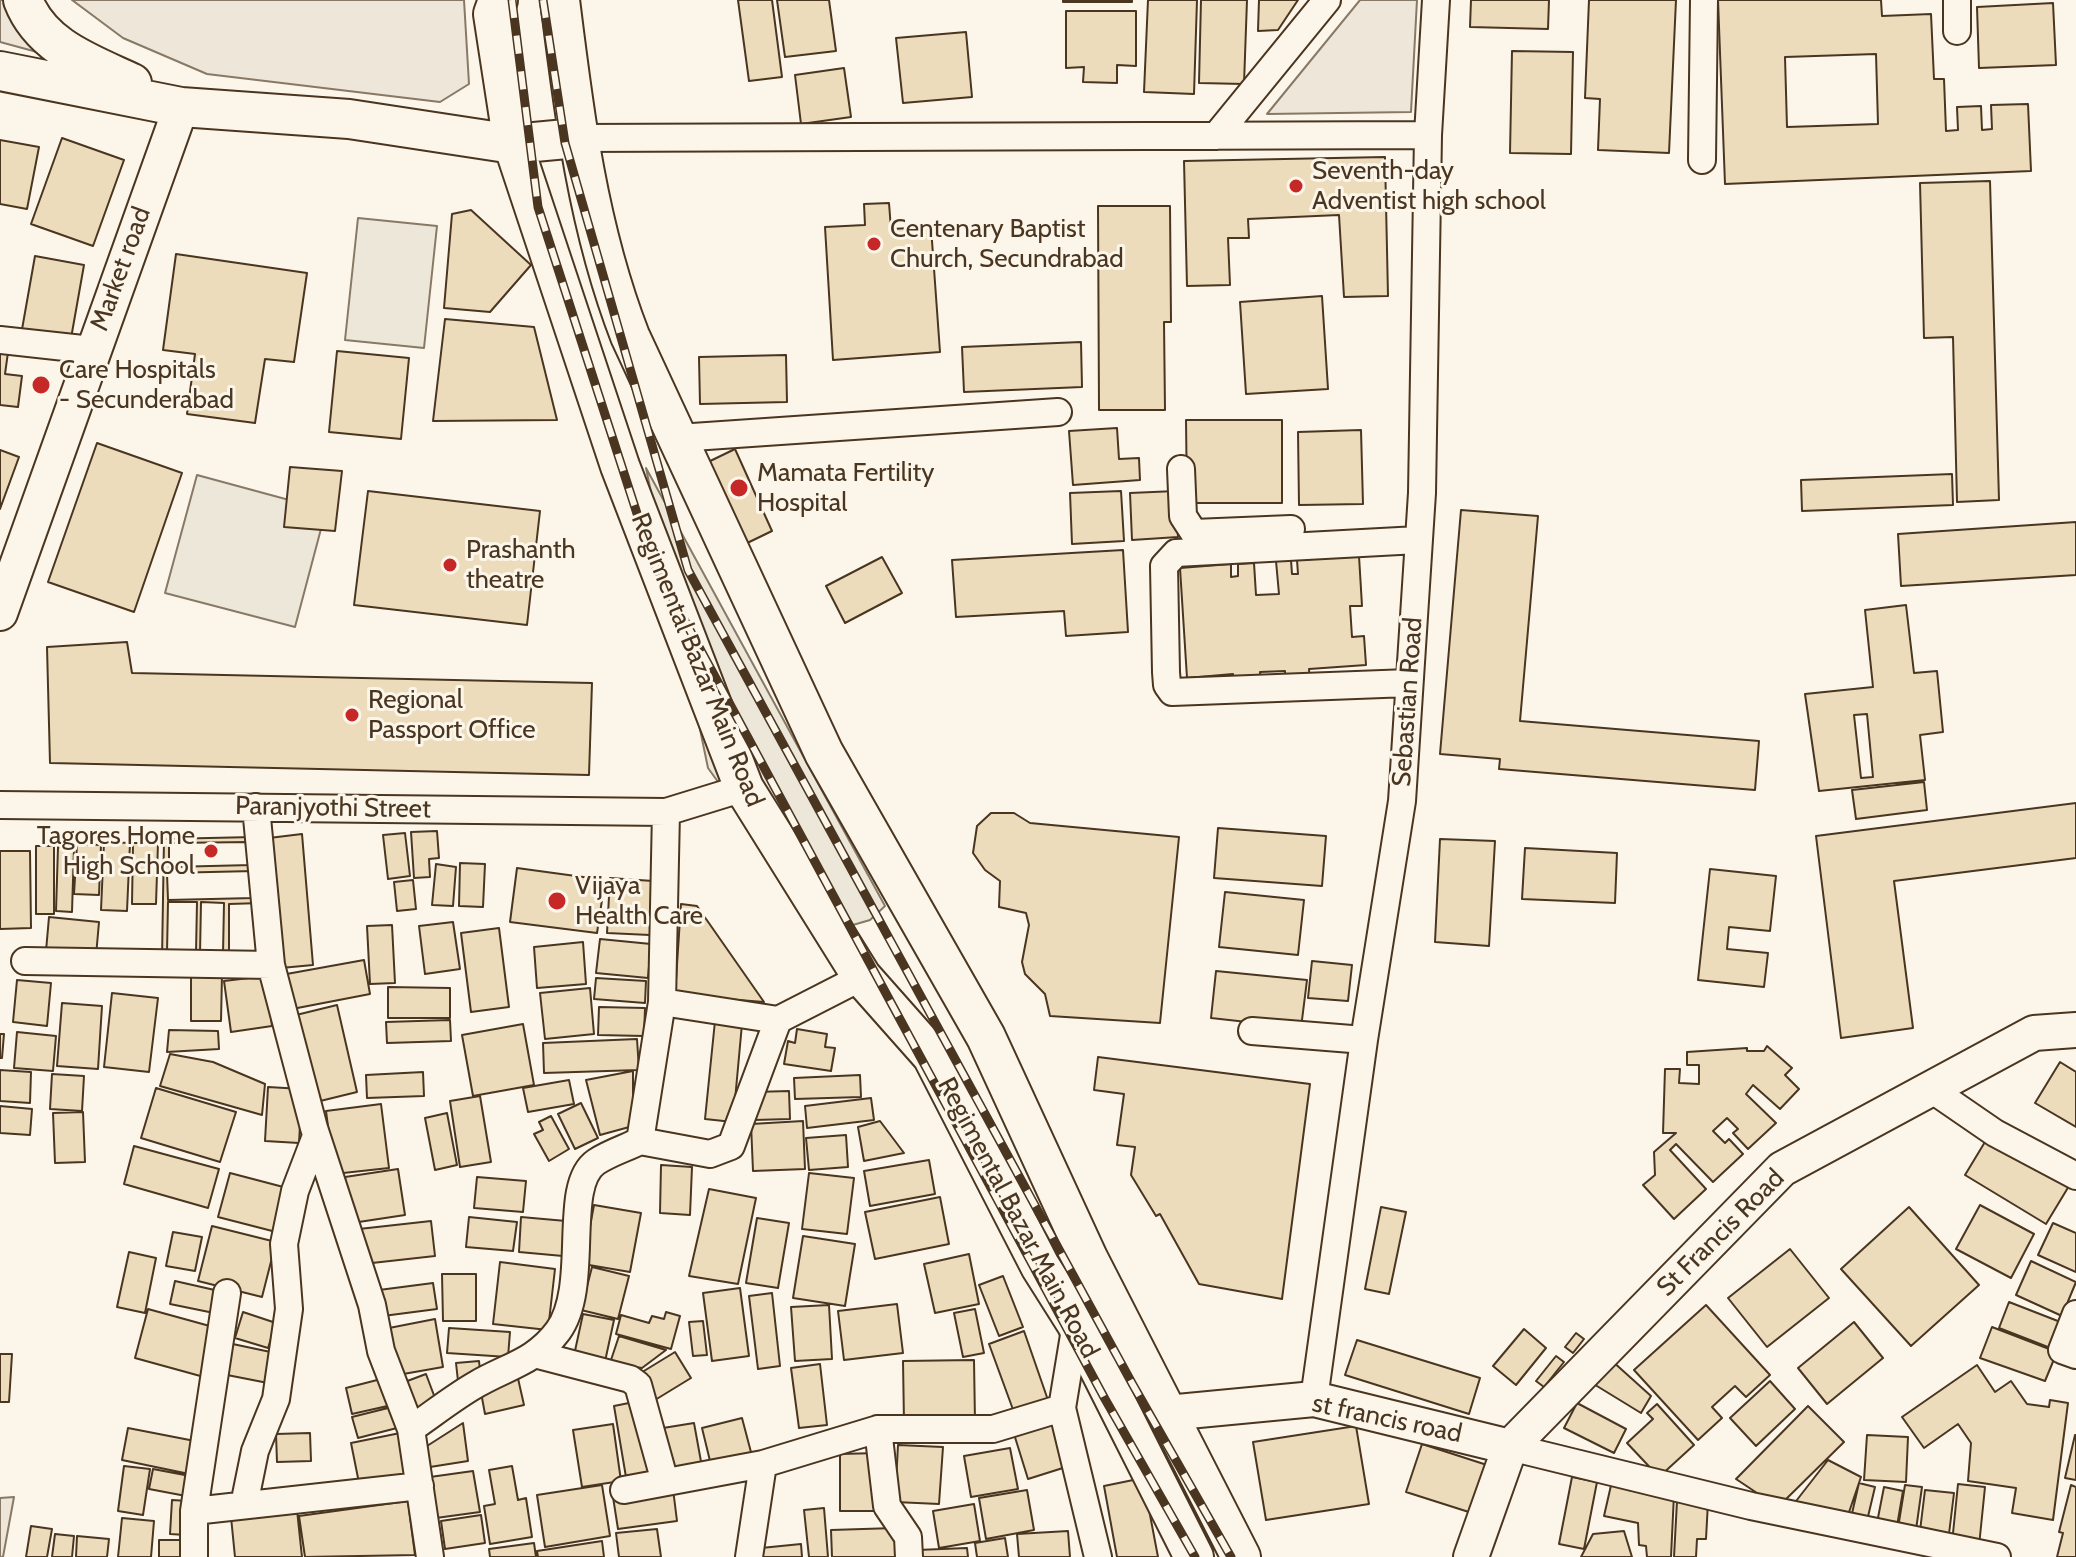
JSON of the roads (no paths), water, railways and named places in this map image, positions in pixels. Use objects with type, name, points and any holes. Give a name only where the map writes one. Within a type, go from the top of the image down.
[{"type":"main road","points":[[23,0],[29,14],[59,49],[181,107]]},
{"type":"main road","name":"Regimental Bazar Main Road","points":[[498,0],[493,14],[513,144],[620,466],[744,788],[862,977],[932,1056],[1048,1278],[1076,1323],[1194,1557]]},
{"type":"main road","name":"Regimental Bazar Main Road","points":[[560,0],[577,138],[613,291],[824,753],[986,1037],[1088,1258],[1241,1557]]},
{"type":"main road","points":[[0,71],[181,107],[349,119],[513,144],[577,138]]},
{"type":"main road","points":[[1048,1278],[1088,1258]]},
{"type":"street","points":[[1216,136],[1327,0]]},
{"type":"street","name":"Sebastian Road","points":[[1314,1399],[1364,1040],[1402,801],[1419,532],[1428,135],[1436,0]]},
{"type":"street","points":[[1702,160],[1704,0]]},
{"type":"street","points":[[1957,0],[1957,31]]},
{"type":"street","name":"Market road","points":[[0,613],[181,107]]},
{"type":"street","points":[[577,138],[1428,135]]},
{"type":"street","points":[[0,340],[92,350]]},
{"type":"street","points":[[678,438],[1058,412]]},
{"type":"street","points":[[1181,469],[1183,516],[1194,533],[1419,532]]},
{"type":"street","points":[[1409,683],[1172,692],[1166,672],[1164,566],[1176,553],[1419,532]]},
{"type":"street","name":"Paranjyothi Street","points":[[0,805],[666,812],[744,788]]},
{"type":"street","points":[[256,807],[271,965],[316,1136],[372,1305],[381,1351],[411,1429],[430,1557]]},
{"type":"street","points":[[640,1141],[662,1002],[666,812]]},
{"type":"street","points":[[25,961],[271,965]]},
{"type":"street","points":[[662,1002],[778,1020],[862,977]]},
{"type":"street","points":[[411,1429],[477,1383],[538,1355],[559,1330],[571,1305],[577,1280],[578,1196],[586,1173],[594,1163],[640,1141],[710,1154],[731,1146],[778,1020]]},
{"type":"street","name":"St Francis Road","points":[[1471,1557],[1510,1447],[1782,1169],[2034,1033],[2076,1030]]},
{"type":"street","points":[[1252,1031],[1364,1040]]},
{"type":"street","points":[[1931,1089],[1995,1133],[2076,1176]]},
{"type":"street","points":[[244,1505],[255,1451],[276,1399],[289,1309],[284,1244],[295,1191],[316,1136]]},
{"type":"street","points":[[194,1557],[194,1511],[227,1293]]},
{"type":"street","points":[[2076,1314],[2062,1350],[2076,1355]]},
{"type":"street","points":[[1076,1323],[1062,1408],[1098,1557]]},
{"type":"street","points":[[538,1355],[630,1379],[638,1385],[665,1482]]},
{"type":"street","name":"st francis road","points":[[1167,1413],[1314,1399],[1510,1447]]},
{"type":"street","points":[[624,1490],[763,1464],[878,1429],[993,1429],[1062,1408]]},
{"type":"street","points":[[878,1429],[887,1506],[908,1537],[909,1557]]},
{"type":"street","points":[[1510,1447],[1751,1506],[1997,1557]]},
{"type":"street","points":[[749,1557],[763,1464]]},
{"type":"street","points":[[194,1511],[420,1486]]},
{"type":"street","points":[[2006,1557],[2017,1557]]},
{"type":"railway","points":[[512,0],[538,207],[652,560],[1105,1399],[1195,1557]]},
{"type":"railway","points":[[543,0],[565,143],[688,570],[1133,1385],[1231,1557]]},
{"type":"place","name":"Seventh-day Adventist high school","points":[[1296,186]]},
{"type":"place","name":"Centenary Baptist Church, Secundrabad","points":[[874,244]]},
{"type":"place","name":"Care Hospitals - Secunderabad","points":[[41,385]]},
{"type":"place","name":"Mamata Fertility Hospital","points":[[739,488]]},
{"type":"place","name":"Prashanth theatre","points":[[450,565]]},
{"type":"place","name":"Regional Passport Office","points":[[352,715]]},
{"type":"place","name":"Tagores Home High School","points":[[211,851]]},
{"type":"place","name":"Vijaya Health Care","points":[[557,901]]}]
